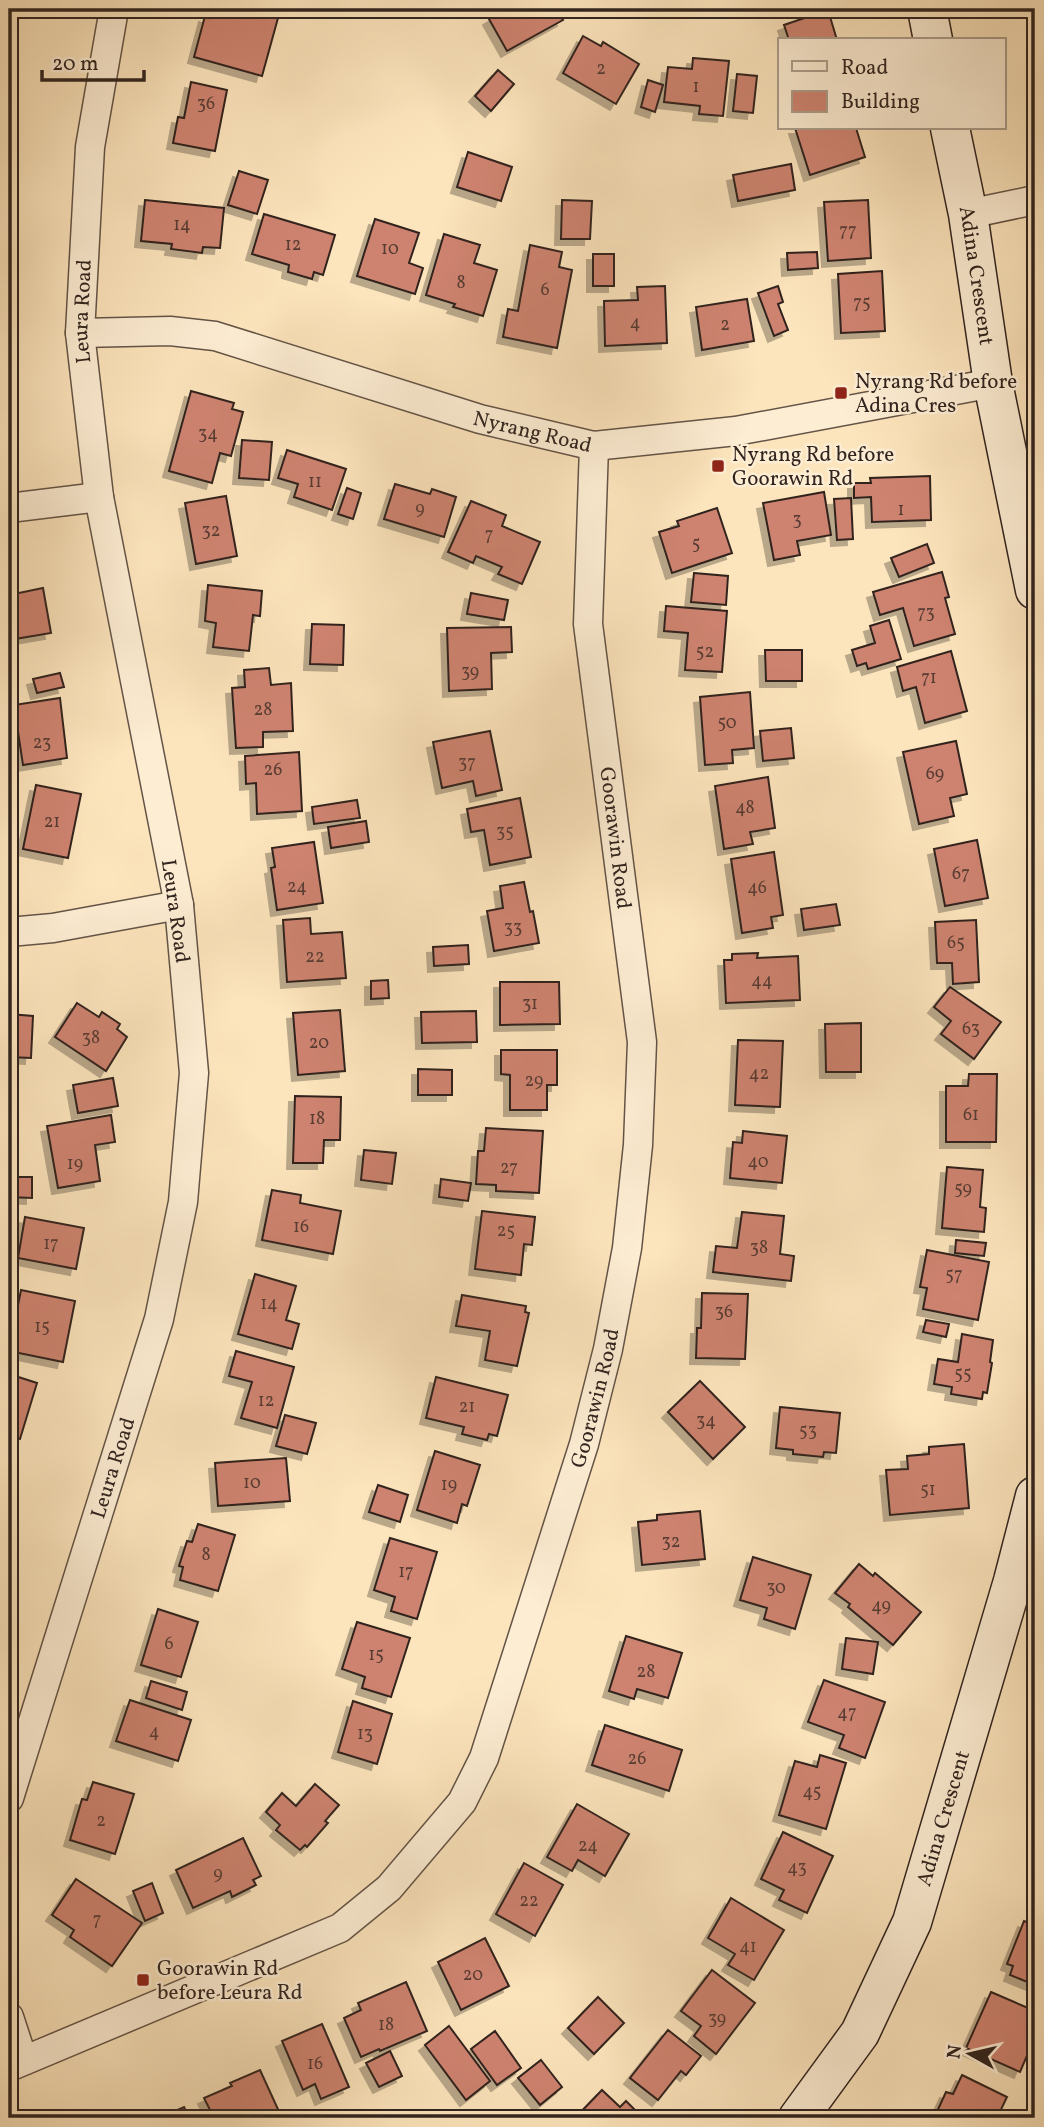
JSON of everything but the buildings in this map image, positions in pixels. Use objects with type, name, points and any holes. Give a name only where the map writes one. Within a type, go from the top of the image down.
[{"type":"street","name":"Leura Road","points":[[9,1798],[159,1319],[183,1202],[194,1073],[178,905],[99,497],[80,333],[90,147],[114,9]]},
{"type":"street","points":[[927,9],[933,38]]},
{"type":"street","name":"Adina Crescent","points":[[950,130],[968,214],[993,383],[1035,590]]},
{"type":"street","points":[[968,214],[1035,200]]},
{"type":"street","name":"Nyrang Road","points":[[80,333],[170,331],[215,336],[480,419],[594,446],[736,431],[993,383]]},
{"type":"street","name":"Goorawin Road","points":[[16,2064],[340,1928],[389,1888],[462,1802],[484,1758],[584,1444],[608,1349],[627,1248],[638,1145],[642,1042],[588,624],[594,446]]},
{"type":"street","points":[[9,508],[99,497]]},
{"type":"street","points":[[9,932],[53,928],[178,905]]},
{"type":"street","name":"Adina Crescent","points":[[798,2118],[860,2034],[912,1922],[1013,1581],[1035,1496]]},
{"type":"street","points":[[9,2017],[16,2064]]},
{"type":"place","name":"Nyrang Rd before Adina Cres","points":[[841,393]]},
{"type":"place","name":"Nyrang Rd before Goorawin Rd","points":[[718,466]]},
{"type":"place","name":"Goorawin Rd before Leura Rd","points":[[143,1980]]}]
